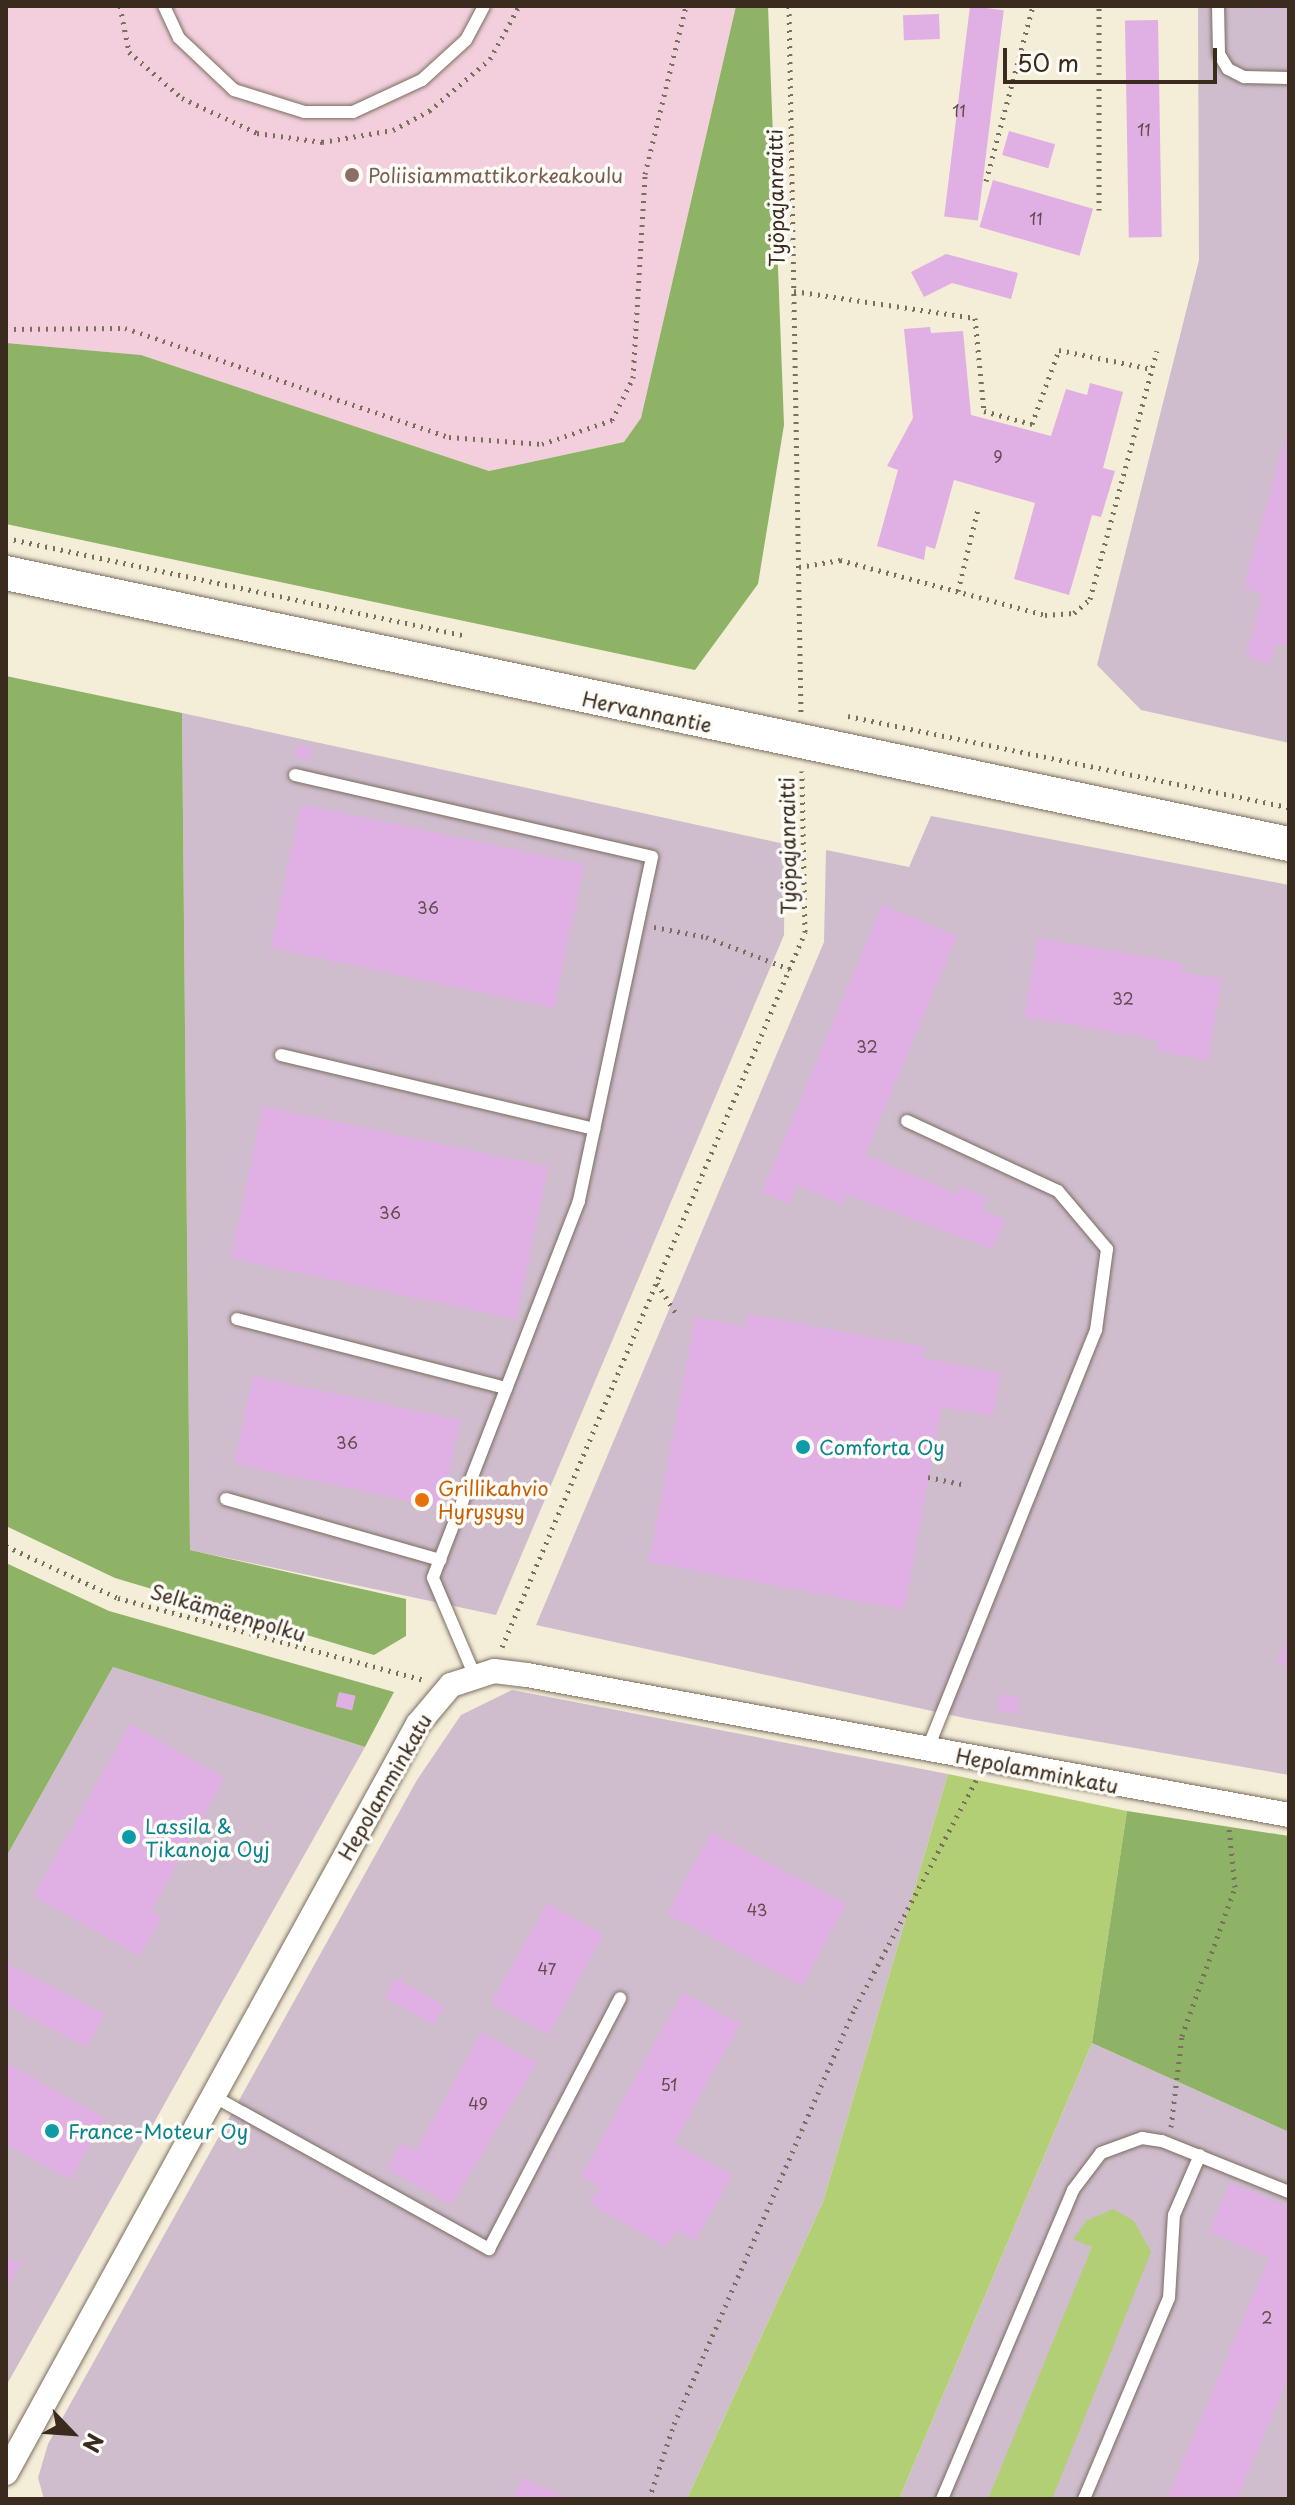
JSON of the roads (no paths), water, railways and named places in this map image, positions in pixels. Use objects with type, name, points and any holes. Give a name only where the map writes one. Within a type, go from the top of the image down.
[{"type":"main road","name":"Hervannantie","points":[[6,573],[802,744],[1289,844]]},
{"type":"street","name":"Hepolamminkatu","points":[[6,2473],[418,1724],[451,1685],[484,1672],[1289,1815]]},
{"type":"lane","points":[[164,6],[179,38],[234,90],[304,112],[353,112],[422,80],[466,40],[484,6]]},
{"type":"lane","points":[[1218,6],[1219,54],[1228,69],[1244,77],[1289,78]]},
{"type":"lane","points":[[295,775],[652,857],[579,1201],[433,1578],[484,1672]]},
{"type":"lane","points":[[281,1055],[594,1129]]},
{"type":"lane","points":[[907,1121],[1058,1191],[1107,1249],[1092,1343],[927,1750]]},
{"type":"lane","points":[[237,1319],[506,1388]]},
{"type":"lane","points":[[226,1499],[440,1560]]},
{"type":"lane","points":[[213,2096],[489,2249],[620,1998]]},
{"type":"lane","points":[[942,2499],[1085,2169],[1122,2142],[1169,2143],[1289,2192]]},
{"type":"lane","points":[[1084,2499],[1169,2298],[1174,2215],[1200,2155]]},
{"type":"place","name":"Poliisiammattikorkeakoulu","points":[[352,175]]},
{"type":"place","name":"Comforta Oy","points":[[803,1447]]},
{"type":"place","name":"Grillikahvio Hyrysysy","points":[[422,1500]]},
{"type":"place","name":"Lassila & Tikanoja Oyj","points":[[129,1837]]},
{"type":"place","name":"France-Moteur Oy","points":[[52,2131]]}]
